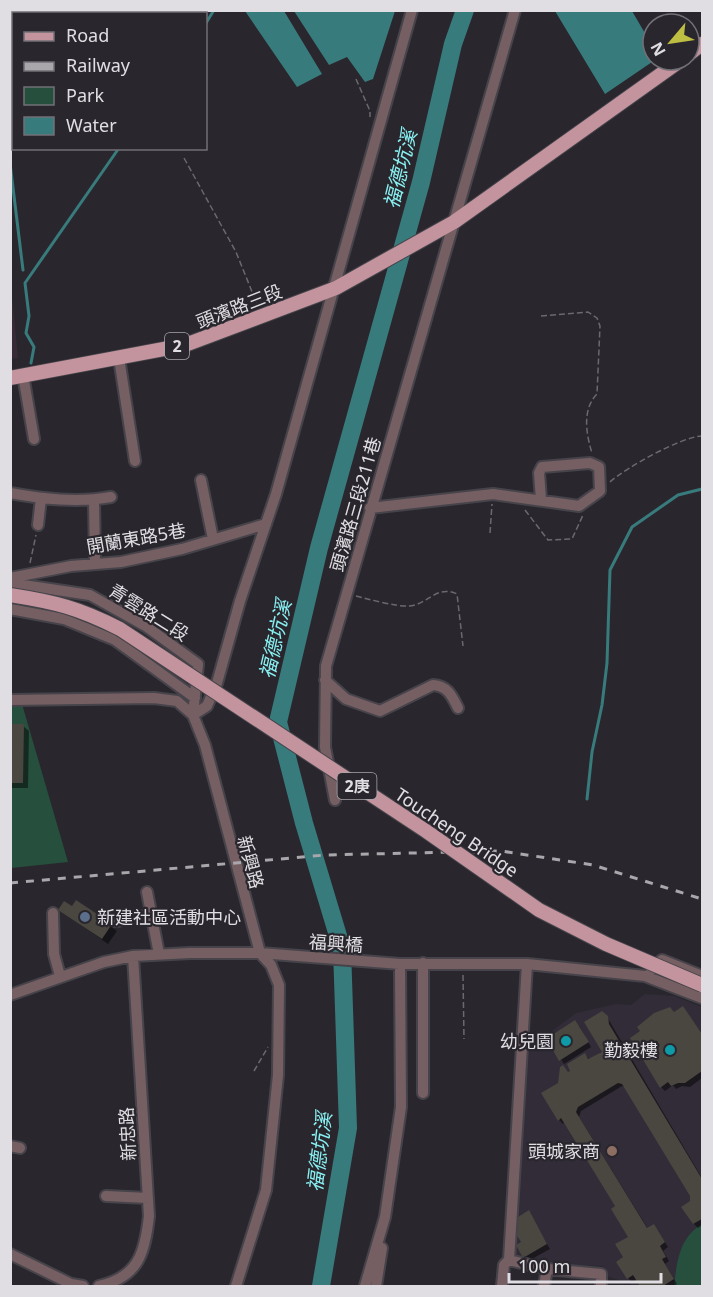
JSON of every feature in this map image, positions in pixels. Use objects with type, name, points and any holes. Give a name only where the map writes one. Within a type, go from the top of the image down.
[{"type":"main road","name":"2","points":[[336,288],[454,222],[664,72]]},
{"type":"main road","name":"頭濱路三段","points":[[17,377],[185,345],[262,318],[336,288]]},
{"type":"main road","name":"Toucheng Bridge","points":[[10,595],[60,603],[84,610],[120,629],[426,831],[539,910],[606,944],[702,985]]},
{"type":"street","points":[[10,700],[154,698],[177,701],[193,714],[207,706],[217,683],[336,288],[412,10]]},
{"type":"street","name":"頭濱路三段211巷","points":[[334,800],[325,747],[326,666],[515,10]]},
{"type":"street","points":[[119,358],[135,462]]},
{"type":"street","points":[[17,377],[34,439]]},
{"type":"street","points":[[370,508],[493,494],[579,506],[600,490],[599,467],[590,463],[542,467],[539,473],[541,499]]},
{"type":"street","points":[[201,480],[213,539]]},
{"type":"street","points":[[10,493],[41,498],[94,500],[111,497]]},
{"type":"street","points":[[38,525],[41,498]]},
{"type":"street","points":[[94,500],[95,564]]},
{"type":"street","name":"開蘭東路5巷","points":[[10,578],[152,556],[266,524]]},
{"type":"street","name":"青雲路二段","points":[[10,583],[90,595],[147,627],[198,663],[193,714]]},
{"type":"street","points":[[10,609],[64,619],[115,640],[195,698]]},
{"type":"street","points":[[325,680],[346,699],[380,711],[433,685],[440,685],[451,692],[458,708]]},
{"type":"street","name":"新興路","points":[[193,714],[205,745],[260,953],[271,965],[279,985],[278,1075],[266,1190],[236,1287]]},
{"type":"street","points":[[147,892],[159,954]]},
{"type":"street","points":[[52,913],[54,954],[60,976]]},
{"type":"street","points":[[116,921],[152,915]]},
{"type":"street","points":[[11,994],[104,962],[134,956],[260,953]]},
{"type":"street","name":"福興橋","points":[[260,953],[400,964]]},
{"type":"street","name":"新忠路","points":[[99,1287],[115,1283],[132,1270],[146,1247],[147,1198],[134,956]]},
{"type":"street","points":[[645,976],[662,960],[702,976]]},
{"type":"street","points":[[423,963],[423,1093]]},
{"type":"street","points":[[376,1287],[401,1107],[400,964],[527,964],[645,976],[702,998]]},
{"type":"street","points":[[502,1287],[504,1264],[509,1260],[527,964]]},
{"type":"street","points":[[106,1196],[147,1198]]},
{"type":"street","points":[[365,1287],[385,1217]]},
{"type":"street","points":[[10,1254],[71,1284],[83,1287]]},
{"type":"street","points":[[509,1260],[547,1269],[601,1274],[602,1287]]},
{"type":"street","points":[[544,1287],[547,1269]]},
{"type":"path","points":[[356,79],[370,111],[370,125]]},
{"type":"path","points":[[184,158],[236,252],[262,318]]},
{"type":"path","points":[[541,316],[588,312],[597,318],[600,326],[597,394],[589,402],[587,415],[588,441],[596,465]]},
{"type":"path","points":[[600,490],[622,471],[675,445],[702,436]]},
{"type":"path","points":[[490,533],[493,494]]},
{"type":"path","points":[[524,509],[548,540],[572,539],[581,525],[587,500]]},
{"type":"path","points":[[30,565],[38,525]]},
{"type":"path","points":[[347,593],[411,607],[441,591],[457,594],[463,646]]},
{"type":"path","points":[[463,963],[464,1039]]},
{"type":"path","points":[[254,1071],[270,1042]]},
{"type":"shaded area","points":[[10,275],[18,358],[11,359],[10,359]]},
{"type":"shaded area","name":"頭城家商","points":[[645,994],[674,996],[702,1007],[702,1286],[631,1286],[631,1284],[606,1276],[603,1266],[533,1264],[514,1254],[528,1049],[576,1013],[616,1004],[631,1005]]},
{"type":"green space","points":[[22,704],[68,862],[11,868],[10,705]]},
{"type":"green space","points":[[702,1224],[702,1286],[674,1286],[680,1251],[688,1236]]},
{"type":"water","points":[[245,11],[284,11],[322,74],[297,87]]},
{"type":"water","points":[[294,11],[395,11],[373,79],[365,82],[347,57],[329,65]]},
{"type":"water","points":[[555,11],[632,11],[641,26],[641,70],[605,94]]},
{"type":"building","points":[[10,724],[24,724],[23,783],[10,783]]},
{"type":"building","name":"新建社區活動中心","points":[[76,900],[112,924],[102,939],[58,910],[64,901],[72,906]]},
{"type":"building","name":"勤毅樓","points":[[683,1006],[702,1034],[702,1071],[685,1083],[671,1086],[668,1082],[660,1088],[630,1038],[640,1031],[637,1027],[654,1013],[670,1007],[674,1012]]},
{"type":"building","points":[[602,1011],[608,1016],[609,1024],[702,1179],[702,1219],[693,1224],[681,1207],[690,1201],[690,1196],[622,1084],[618,1083],[578,1107],[576,1112],[647,1228],[654,1224],[665,1242],[660,1246],[666,1257],[662,1259],[674,1279],[663,1286],[640,1286],[633,1275],[627,1279],[616,1262],[623,1257],[615,1244],[628,1237],[611,1209],[615,1206],[561,1118],[558,1121],[541,1093],[558,1083],[560,1067],[563,1065],[568,1072],[570,1071],[567,1064],[585,1053],[588,1059],[602,1052],[584,1022]]},
{"type":"building","name":"幼兒園","points":[[575,1020],[589,1042],[559,1061],[550,1045],[541,1047],[546,1039]]},
{"type":"building","points":[[529,1210],[547,1244],[523,1258],[516,1245],[521,1242],[516,1234],[518,1217]]},
{"type":"waterway","points":[[207,21],[214,10]]},
{"type":"waterway","name":"福德坑溪","points":[[321,1286],[348,1128],[342,949],[304,823],[278,722],[319,548],[421,182],[453,44],[465,10]]},
{"type":"waterway","points":[[31,363],[34,347],[26,333],[29,316],[25,283],[118,150]]},
{"type":"waterway","points":[[10,163],[23,270]]},
{"type":"waterway","points":[[587,799],[592,752],[602,705],[607,663],[610,570],[632,527],[678,495],[702,489]]},
{"type":"railway","points":[[10,883],[325,855],[501,851],[593,865],[702,899]]},
{"type":"place","name":"新建社區活動中心","points":[[85,917]]},
{"type":"place","name":"幼兒園","points":[[566,1041]]},
{"type":"place","name":"勤毅樓","points":[[670,1050]]},
{"type":"place","name":"頭城家商","points":[[612,1151]]}]
